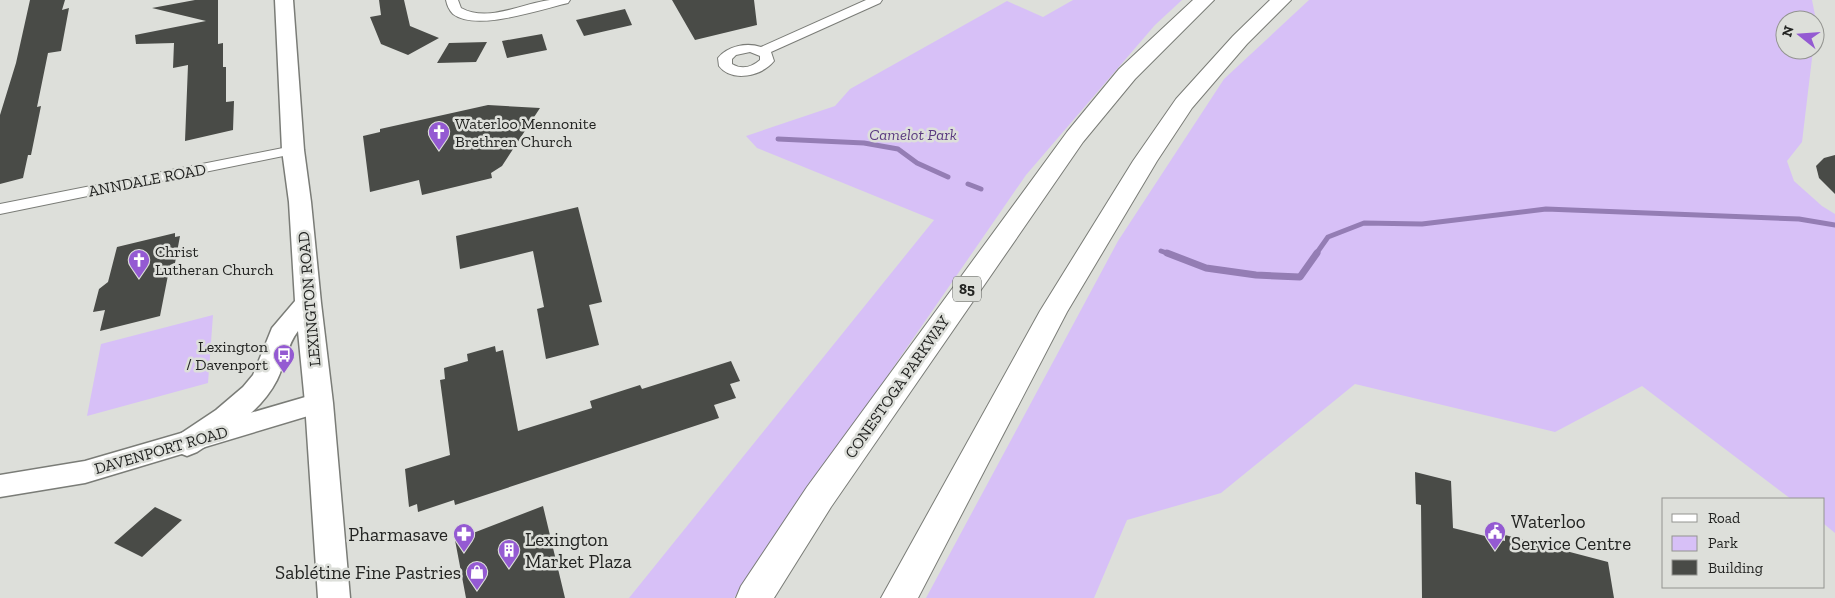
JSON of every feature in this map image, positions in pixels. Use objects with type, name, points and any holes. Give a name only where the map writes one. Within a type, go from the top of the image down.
[{"type":"highway","name":"CONESTOGA PARKWAY","points":[[754,598],[819,497],[1075,137],[1127,74],[1204,0]]},
{"type":"highway","points":[[899,598],[1054,311],[1145,161],[1184,104],[1240,40],[1281,0]]},
{"type":"main road","name":"LEXINGTON ROAD","points":[[284,0],[293,150],[301,211],[308,303],[319,403],[334,598]]},
{"type":"main road","points":[[187,444],[251,398],[261,384],[272,362],[279,338],[308,303]]},
{"type":"street","points":[[452,0],[457,11],[464,15],[484,18],[564,0]]},
{"type":"street","points":[[763,51],[876,0]]},
{"type":"street","name":"ANNDALE ROAD","points":[[0,209],[293,150]]},
{"type":"street","name":"DAVENPORT ROAD","points":[[0,486],[85,472],[187,444],[319,403]]},
{"type":"green space","name":"Camelot Park","points":[[1073,0],[1182,0],[1155,25],[1026,175],[734,598],[629,598],[934,220],[757,148],[746,136],[835,106],[850,89],[1007,1],[1043,17]]},
{"type":"green space","points":[[1309,0],[1812,0],[1814,10],[1775,10],[1775,60],[1812,60],[1802,142],[1787,161],[1794,181],[1822,206],[1835,214],[1835,533],[1825,525],[1825,498],[1790,498],[1642,386],[1555,432],[1355,384],[1221,493],[1127,520],[1094,598],[926,598],[1118,241],[1224,79]]},
{"type":"green space","points":[[213,315],[208,383],[87,416],[101,344]]},
{"type":"building","points":[[30,0],[65,0],[62,10],[69,8],[61,51],[48,53],[37,107],[41,106],[31,155],[28,155],[23,178],[0,184],[0,115],[16,63]]},
{"type":"building","points":[[195,0],[218,0],[218,44],[223,43],[223,67],[226,67],[226,102],[234,101],[233,130],[185,141],[188,65],[173,68],[174,43],[136,44],[135,35],[206,21],[152,8]]},
{"type":"building","points":[[379,0],[404,0],[410,26],[439,38],[408,55],[381,44],[370,17],[381,15]]},
{"type":"building","points":[[672,0],[754,0],[757,25],[695,40]]},
{"type":"building","points":[[625,9],[632,25],[584,36],[576,20]]},
{"type":"building","points":[[542,34],[547,50],[507,58],[502,41]]},
{"type":"building","points":[[487,42],[476,62],[437,63],[449,43]]},
{"type":"building","name":"Waterloo Mennonite Brethren Church","points":[[488,105],[540,108],[502,166],[491,173],[492,178],[422,195],[419,180],[370,192],[363,136],[380,132],[380,129]]},
{"type":"building","points":[[1835,155],[1835,194],[1819,178],[1816,166],[1824,158]]},
{"type":"building","points":[[578,207],[602,302],[589,305],[599,345],[546,359],[537,309],[544,307],[533,251],[460,269],[456,236]]},
{"type":"building","name":"Christ Lutheran Church","points":[[175,233],[175,237],[180,236],[175,263],[170,265],[160,316],[100,331],[105,310],[93,312],[99,289],[108,282],[117,247]]},
{"type":"building","points":[[495,346],[496,352],[503,350],[518,431],[592,408],[590,401],[640,385],[642,389],[731,361],[740,381],[730,384],[736,398],[714,405],[719,418],[455,505],[454,500],[418,512],[417,504],[409,507],[405,469],[450,455],[440,380],[445,379],[444,368],[468,361],[467,354]]},
{"type":"building","name":"Waterloo Service Centre","points":[[1415,472],[1451,481],[1453,528],[1505,541],[1505,535],[1608,562],[1614,598],[1422,598],[1421,505],[1416,504]]},
{"type":"building","name":"Lexington Market Plaza","points":[[543,506],[565,598],[466,598],[455,540]]},
{"type":"building","points":[[155,507],[182,520],[142,557],[114,543]]},
{"type":"waterway","points":[[778,139],[864,143],[898,149],[917,163],[948,177]]},
{"type":"waterway","points":[[968,184],[981,189]]},
{"type":"waterway","points":[[1316,254],[1328,237],[1364,223],[1422,224],[1546,209],[1799,219],[1835,225]]},
{"type":"waterway","points":[[1161,251],[1167,253]]},
{"type":"waterway","points":[[1167,253],[1206,268],[1256,275],[1300,277],[1317,253]]},
{"type":"place","name":"Waterloo Mennonite Brethren Church","points":[[439,151]]},
{"type":"place","name":"Christ Lutheran Church","points":[[139,279]]},
{"type":"place","name":"Lexington / Davenport","points":[[284,374]]},
{"type":"place","name":"Waterloo Service Centre","points":[[1495,551]]},
{"type":"place","name":"Pharmasave","points":[[464,553]]},
{"type":"place","name":"Lexington Market Plaza","points":[[509,569]]},
{"type":"place","name":"Sablétine Fine Pastries","points":[[477,591]]}]
